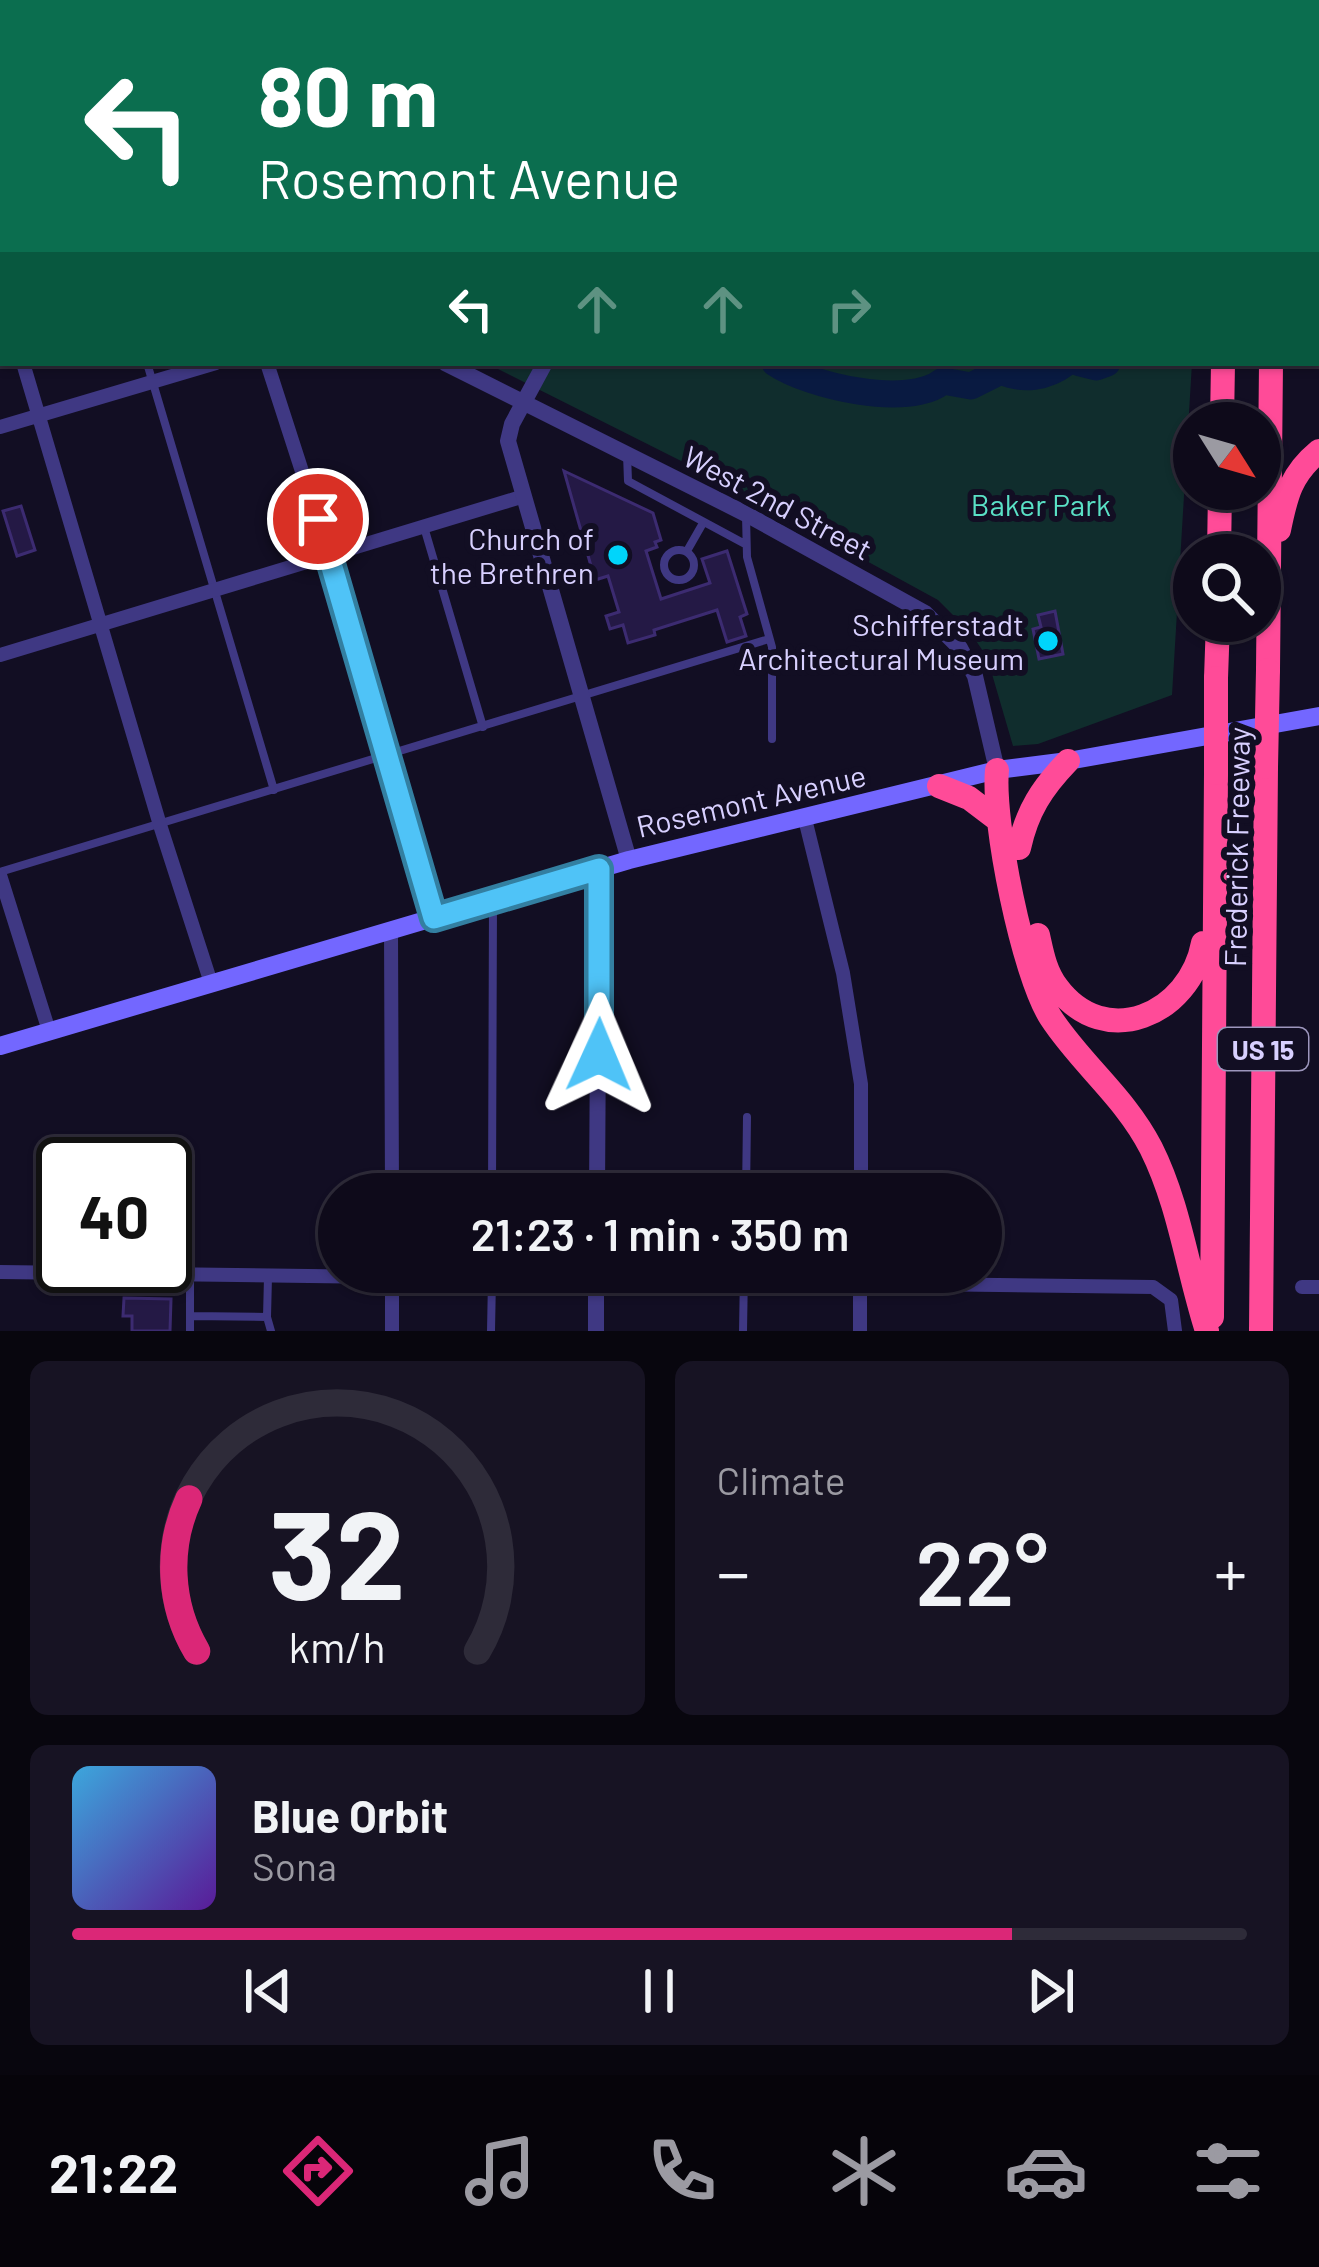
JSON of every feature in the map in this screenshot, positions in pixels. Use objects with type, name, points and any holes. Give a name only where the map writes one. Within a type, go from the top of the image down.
[{"type":"highway","points":[[1222,402],[1223,366]]},
{"type":"highway","name":"Frederick Freeway","points":[[1269,534],[1271,366]]},
{"type":"highway","points":[[1281,534],[1287,489],[1301,466],[1319,451]]},
{"type":"highway","name":"Frederick Freeway","points":[[1209,1331],[1217,642]]},
{"type":"highway","name":"Frederick Freeway","points":[[1261,1331],[1268,642]]},
{"type":"highway","points":[[1019,848],[1037,796],[1068,761]]},
{"type":"highway","points":[[997,770],[994,802],[1039,996],[1059,1030],[1112,1090],[1148,1142],[1174,1201],[1209,1331]]},
{"type":"highway","points":[[997,770],[1045,964],[1065,997],[1095,1015],[1112,1019],[1146,1016],[1176,998],[1196,970],[1213,894]]},
{"type":"highway","points":[[939,786],[969,798],[998,820]]},
{"type":"main road","name":"Rosemont Avenue","points":[[0,1046],[629,860],[997,770],[1319,716]]},
{"type":"street","points":[[24,366],[211,983]]},
{"type":"street","points":[[0,428],[206,366]]},
{"type":"street","points":[[269,366],[434,918]]},
{"type":"street","name":"West 2nd Street","points":[[451,366],[746,514],[903,599],[945,630],[968,661],[979,687],[997,770]]},
{"type":"street","points":[[544,366],[508,441],[629,860]]},
{"type":"street","points":[[0,655],[521,497]]},
{"type":"street","points":[[806,819],[843,973],[861,1084],[861,1173]]},
{"type":"street","points":[[597,1173],[599,869]]},
{"type":"street","points":[[0,873],[49,1031]]},
{"type":"street","points":[[391,930],[392,1173]]},
{"type":"street","points":[[0,1272],[36,1273]]},
{"type":"street","points":[[192,1276],[318,1276]]},
{"type":"street","points":[[1002,1282],[1153,1287],[1172,1300],[1175,1331]]},
{"type":"street","points":[[1302,1287],[1319,1287]]},
{"type":"street","points":[[392,1293],[392,1331]]},
{"type":"street","points":[[596,1293],[596,1331]]},
{"type":"street","points":[[860,1293],[860,1331]]},
{"type":"lane","points":[[148,366],[274,790]]},
{"type":"lane","points":[[627,454],[628,481],[745,544]]},
{"type":"lane","points":[[746,514],[745,544],[770,643],[772,739]]},
{"type":"lane","points":[[687,551],[703,523]]},
{"type":"lane","points":[[424,527],[483,728]]},
{"type":"lane","points":[[687,551],[694,562],[692,573],[676,581],[666,574],[664,562],[670,552],[687,551]]},
{"type":"lane","points":[[0,873],[770,643]]},
{"type":"lane","points":[[492,1173],[493,900]]},
{"type":"lane","points":[[746,1173],[747,1118]]},
{"type":"lane","points":[[268,1277],[271,1331]]},
{"type":"lane","points":[[190,1293],[190,1331]]},
{"type":"lane","points":[[491,1331],[492,1293]]},
{"type":"lane","points":[[743,1331],[744,1293]]},
{"type":"lane","points":[[190,1316],[267,1318]]},
{"type":"green space","name":"Baker Park","points":[[492,366],[1192,366],[1190,402],[1173,402],[1173,510],[1183,510],[1182,534],[1173,534],[1172,695],[1038,744],[1013,746],[987,657],[938,600],[713,477]]},
{"type":"building","name":"Church of the Brethren","points":[[564,471],[653,513],[661,540],[646,551],[661,599],[710,583],[702,559],[727,551],[747,614],[740,617],[746,636],[727,642],[717,610],[628,643],[623,625],[610,629],[606,616],[619,612],[608,576],[595,580]]},
{"type":"building","points":[[21,506],[35,550],[17,556],[3,511]]},
{"type":"building","name":"Schifferstadt Architectural Museum","points":[[1055,611],[1063,654],[1039,659],[1033,629],[1041,627],[1038,615]]},
{"type":"building","points":[[124,1298],[171,1299],[170,1331],[132,1331],[132,1316],[123,1316]]},
{"type":"waterway","points":[[780,366],[834,386],[884,394],[927,389],[943,381],[971,386],[1001,371],[1034,376],[1061,366]]},
{"type":"waterway","points":[[1092,366],[1099,366]]},
{"type":"place","name":"Church of the Brethren","points":[[618,555]]},
{"type":"place","name":"Schifferstadt Architectural Museum","points":[[1048,641]]},
{"type":"route","points":[[318,519],[434,918],[599,869],[599,1055]]}]
